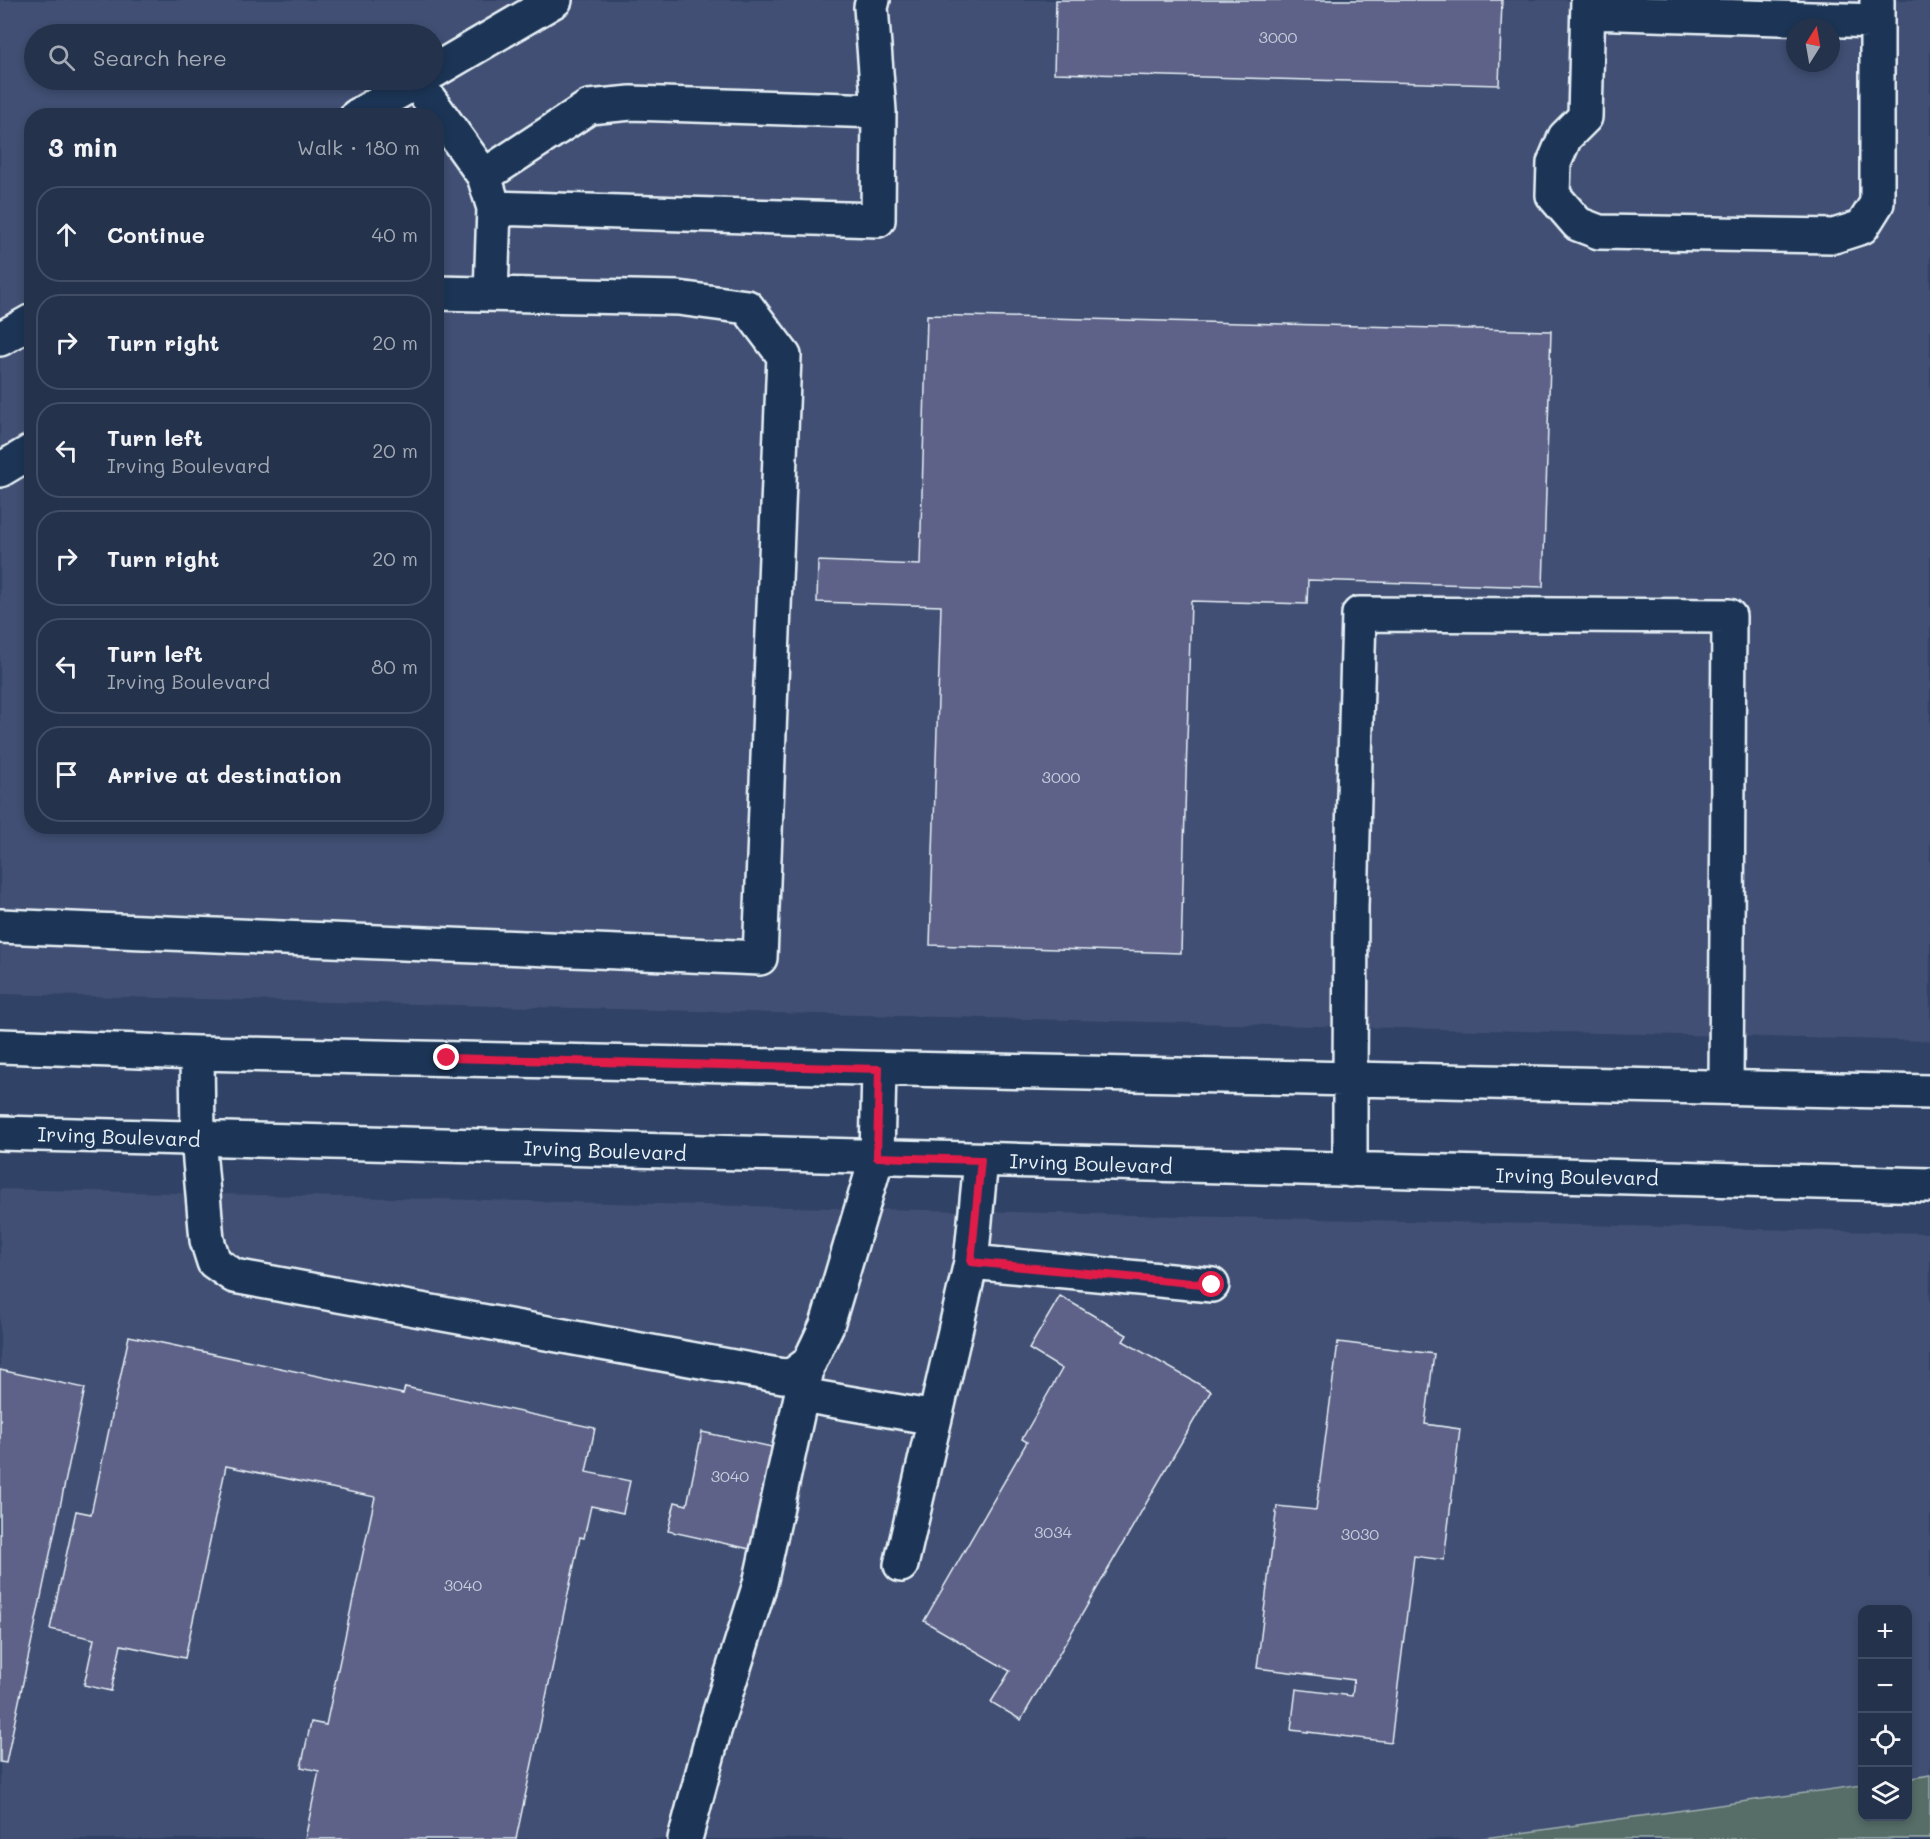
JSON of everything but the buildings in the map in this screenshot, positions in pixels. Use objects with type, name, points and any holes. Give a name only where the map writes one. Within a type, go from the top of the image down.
[{"type":"main road","points":[[444,65],[555,0]]},
{"type":"main road","points":[[494,208],[878,220],[879,111],[866,2]]},
{"type":"main road","points":[[1588,6],[1877,10],[1877,203],[1862,226],[1834,237],[1599,232],[1578,224],[1553,195],[1554,163],[1564,137],[1585,117],[1588,6]]},
{"type":"main road","points":[[371,108],[401,90]]},
{"type":"main road","points":[[431,90],[442,108]]},
{"type":"main road","points":[[484,176],[589,107],[631,103],[879,111]]},
{"type":"main road","points":[[444,111],[484,176],[494,208],[491,294]]},
{"type":"main road","points":[[0,926],[760,958],[784,356],[747,307],[678,298],[444,293]]},
{"type":"main road","points":[[0,339],[24,326]]},
{"type":"main road","points":[[1,468],[24,455]]},
{"type":"main road","points":[[1350,1170],[1351,907],[1359,614],[1729,616],[1726,1087]]},
{"type":"main road","points":[[0,1046],[197,1053],[1930,1092]]},
{"type":"main road","points":[[197,1053],[198,1138],[207,1240],[214,1262],[234,1276],[783,1376],[794,1375],[809,1363]]},
{"type":"main road","points":[[685,1839],[714,1731],[760,1584],[809,1363],[827,1325],[877,1157],[879,1069]]},
{"type":"main road","name":"Irving Boulevard","points":[[0,1133],[1930,1185]]},
{"type":"main road","points":[[901,1565],[971,1262],[981,1160]]},
{"type":"main road","points":[[971,1262],[1212,1285]]},
{"type":"main road","points":[[802,1395],[935,1418]]},
{"type":"shaded area","points":[[0,0],[1930,0],[1930,1041],[0,994]]},
{"type":"shaded area","points":[[0,1189],[1930,1233],[1930,1775],[1912,1778],[1912,1605],[1858,1605],[1858,1786],[1477,1839],[0,1839]]},
{"type":"green space","points":[[1930,1775],[1930,1839],[1477,1839],[1858,1786],[1858,1821],[1912,1821],[1912,1778]]},
{"type":"route","points":[[447,1058],[879,1069],[877,1157],[981,1160],[971,1262],[1212,1285]]}]
